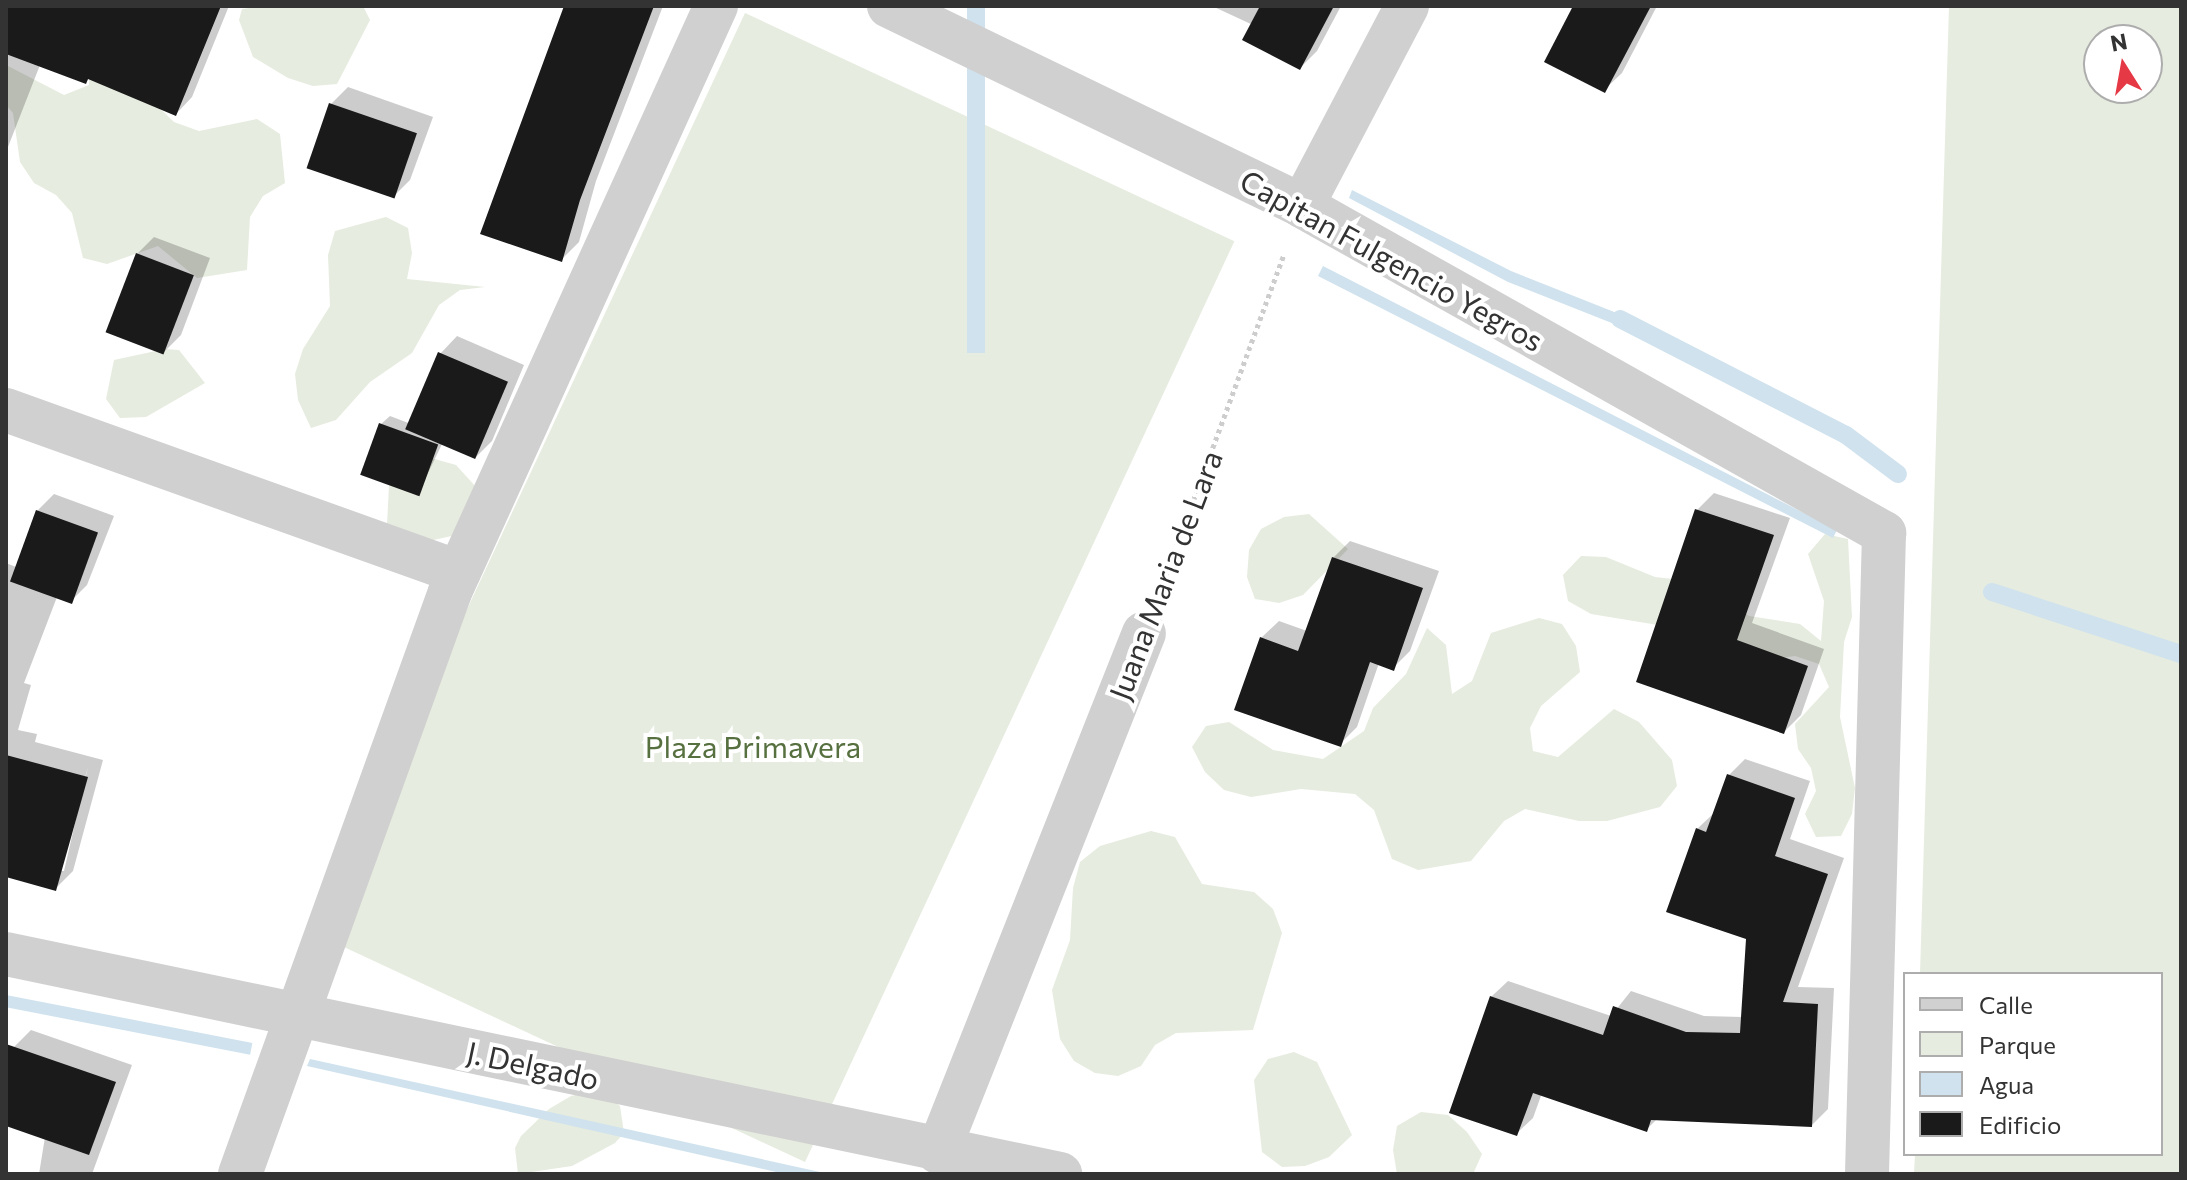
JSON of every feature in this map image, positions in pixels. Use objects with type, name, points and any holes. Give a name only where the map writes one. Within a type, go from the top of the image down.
[{"type":"street","points":[[240,1174],[301,1015],[459,572],[716,6]]},
{"type":"street","name":"Capitan Fulgencio Yegros","points":[[889,6],[1302,206],[1884,533],[1867,1174]]},
{"type":"street","points":[[1302,206],[1407,6]]},
{"type":"street","points":[[6,410],[459,572]]},
{"type":"street","name":"Juana Maria de Lara","points":[[938,1152],[1144,633]]},
{"type":"street","name":"J. Delgado","points":[[6,954],[938,1152],[1060,1174]]},
{"type":"path","name":"Juana Maria de Lara","points":[[1144,633],[1302,206]]},
{"type":"green space","points":[[264,6],[363,6],[370,20],[337,84],[313,86],[288,78],[253,57],[239,20],[242,9]]},
{"type":"green space","points":[[1949,6],[2181,6],[2181,1174],[1914,1174],[1915,1156],[2163,1156],[2163,972],[1920,972]]},
{"type":"green space","name":"Plaza Primavera","points":[[745,13],[1234,241],[805,1162],[316,934]]},
{"type":"green space","points":[[89,62],[147,96],[174,122],[199,131],[257,119],[280,134],[285,183],[263,196],[250,217],[247,270],[197,278],[158,246],[107,264],[83,258],[72,213],[56,195],[34,183],[20,162],[13,113],[6,105],[6,65],[64,95],[89,85]]},
{"type":"green space","points":[[386,217],[408,228],[412,253],[407,279],[485,287],[460,290],[439,305],[412,353],[370,382],[336,420],[311,428],[298,400],[295,374],[303,349],[330,306],[328,255],[335,231]]},
{"type":"green space","points":[[165,349],[179,350],[205,383],[146,417],[120,418],[106,399],[114,360]]},
{"type":"green space","points":[[424,456],[456,465],[476,487],[456,535],[429,541],[387,525],[389,485]]},
{"type":"green space","points":[[1309,514],[1348,549],[1303,595],[1279,603],[1255,599],[1247,577],[1249,550],[1261,529],[1284,517]]},
{"type":"green space","points":[[1825,534],[1848,539],[1852,617],[1844,642],[1840,717],[1855,788],[1852,814],[1841,836],[1816,837],[1805,814],[1816,791],[1811,768],[1798,749],[1795,724],[1829,687],[1819,664],[1795,656],[1771,659],[1664,626],[1591,614],[1568,601],[1563,575],[1581,556],[1606,557],[1655,577],[1709,583],[1749,616],[1800,624],[1821,641],[1824,601],[1808,554]]},
{"type":"green space","points":[[1539,618],[1562,624],[1576,646],[1580,672],[1541,706],[1530,728],[1533,751],[1558,757],[1614,709],[1639,722],[1672,760],[1677,786],[1660,807],[1607,821],[1579,821],[1525,809],[1504,821],[1471,861],[1418,870],[1392,859],[1374,810],[1355,794],[1301,789],[1251,797],[1224,790],[1205,772],[1192,747],[1206,726],[1229,722],[1273,750],[1323,759],[1364,731],[1373,708],[1406,674],[1427,628],[1446,645],[1452,694],[1472,681],[1491,633]]},
{"type":"green space","points":[[1151,831],[1175,837],[1202,884],[1254,892],[1273,909],[1282,933],[1253,1030],[1176,1033],[1155,1045],[1141,1066],[1118,1076],[1095,1073],[1074,1061],[1060,1039],[1052,990],[1070,940],[1073,888],[1080,862],[1100,846]]},
{"type":"green space","points":[[1294,1052],[1317,1062],[1352,1135],[1329,1157],[1305,1166],[1282,1167],[1262,1152],[1254,1080],[1268,1059]]},
{"type":"green space","points":[[599,1090],[620,1106],[624,1133],[615,1143],[572,1166],[518,1174],[515,1148],[521,1136],[549,1109],[571,1096]]},
{"type":"green space","points":[[1421,1112],[1448,1115],[1467,1132],[1482,1154],[1473,1174],[1397,1174],[1393,1150],[1397,1126]]},
{"type":"water","points":[[967,6],[985,6],[985,353],[967,353]]},
{"type":"water","points":[[1352,190],[1511,271],[1642,323],[1637,333],[1508,282],[1349,198]]},
{"type":"water","points":[[1323,266],[1837,530],[1833,538],[1318,276]]},
{"type":"water","points":[[6,995],[252,1043],[250,1055],[6,1007]]},
{"type":"water","points":[[310,1059],[829,1174],[785,1174],[307,1066]]},
{"type":"building","points":[[6,6],[221,6],[176,116],[88,79],[86,84],[6,54]]},
{"type":"building","points":[[564,6],[654,6],[580,200],[562,262],[480,234]]},
{"type":"building","points":[[1260,6],[1334,6],[1300,70],[1242,40]]},
{"type":"building","points":[[1573,6],[1651,6],[1605,93],[1544,62]]},
{"type":"building","points":[[329,103],[417,133],[394,199],[307,168]]},
{"type":"building","points":[[136,253],[194,275],[163,355],[106,332]]},
{"type":"building","points":[[438,352],[508,382],[475,459],[405,429]]},
{"type":"building","points":[[379,423],[438,445],[419,496],[360,475]]},
{"type":"building","points":[[1695,509],[1774,535],[1737,640],[1808,666],[1784,734],[1636,682]]},
{"type":"building","points":[[36,510],[98,533],[72,604],[10,581]]},
{"type":"building","points":[[1332,557],[1423,588],[1394,671],[1370,662],[1341,747],[1234,710],[1260,637],[1298,651]]},
{"type":"building","points":[[6,755],[88,777],[56,891],[6,877]]},
{"type":"building","points":[[1727,774],[1795,798],[1775,856],[1828,874],[1783,1002],[1818,1004],[1812,1127],[1651,1120],[1647,1132],[1533,1093],[1517,1136],[1449,1113],[1490,996],[1603,1035],[1613,1006],[1686,1032],[1740,1033],[1746,939],[1666,912],[1696,828],[1706,832]]},
{"type":"building","points":[[6,1044],[116,1082],[89,1155],[6,1126]]},
{"type":"waterway","points":[[1620,319],[1846,435],[1898,474]]},
{"type":"waterway","points":[[1992,592],[2181,654]]}]
